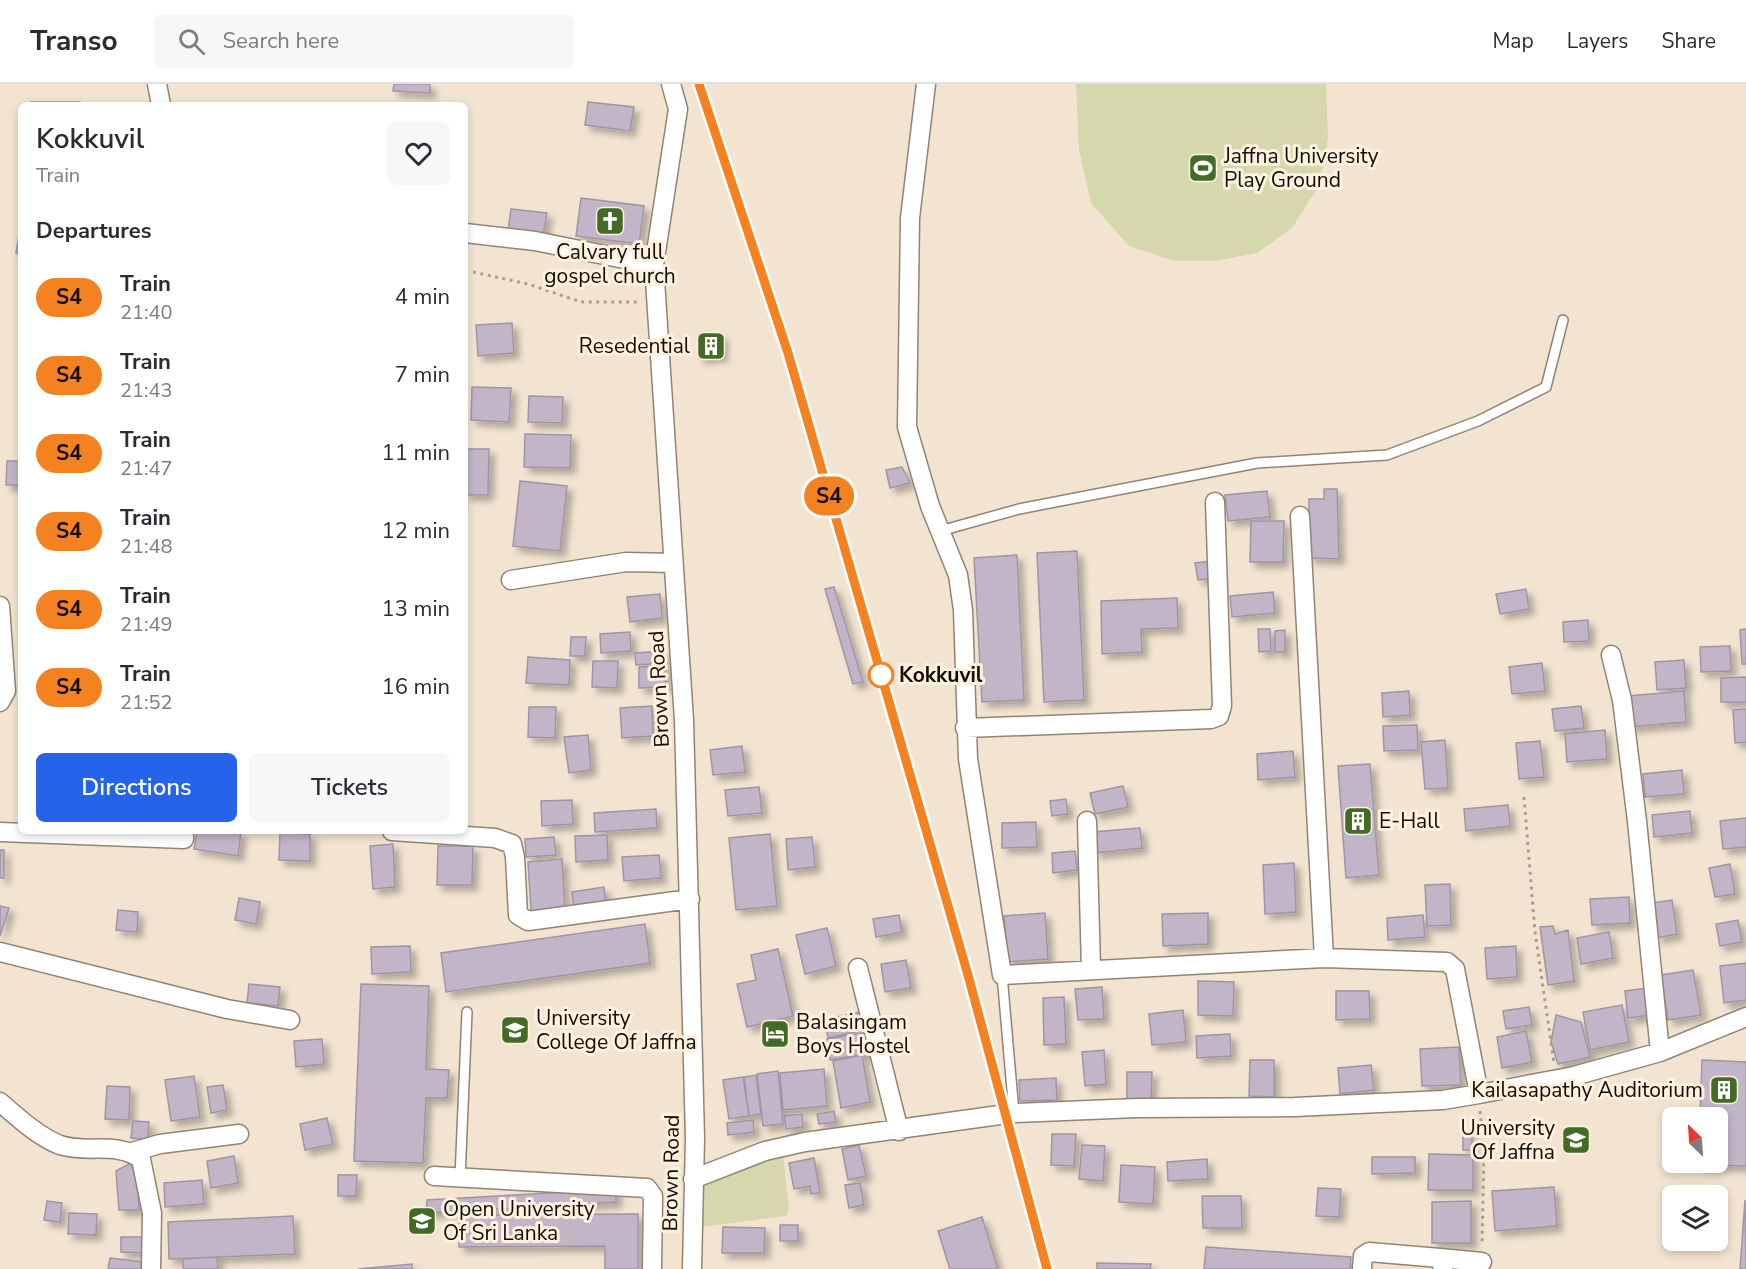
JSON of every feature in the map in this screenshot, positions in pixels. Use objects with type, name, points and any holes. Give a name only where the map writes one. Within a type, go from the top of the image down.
[{"type":"street","points":[[158,84],[161,102]]},
{"type":"street","name":"Brown Road","points":[[671,84],[678,110],[654,265],[684,720],[695,1138],[692,1269]]},
{"type":"street","points":[[926,84],[910,218],[907,427],[940,531],[958,575],[963,610],[965,728],[968,759],[1002,975],[1324,958],[1447,962],[1455,969],[1479,1094]]},
{"type":"street","points":[[468,234],[535,241],[654,265]]},
{"type":"street","points":[[965,728],[1211,719],[1219,716],[1222,706],[1215,502]]},
{"type":"street","points":[[1300,516],[1324,958]]},
{"type":"street","points":[[511,579],[626,562],[673,563]]},
{"type":"street","points":[[0,606],[6,691],[0,702]]},
{"type":"street","points":[[1611,655],[1622,700],[1638,820],[1660,1052]]},
{"type":"street","points":[[1087,821],[1091,969]]},
{"type":"street","points":[[0,832],[18,833]]},
{"type":"street","points":[[52,834],[183,839],[184,834]]},
{"type":"street","points":[[444,834],[495,837],[512,844],[515,857],[518,915],[528,921],[690,899]]},
{"type":"street","points":[[0,952],[227,1009],[290,1020]]},
{"type":"street","points":[[858,968],[899,1131]]},
{"type":"street","points":[[693,1179],[765,1151],[844,1136],[899,1131],[1014,1113],[1137,1108],[1295,1107],[1443,1100],[1556,1080],[1660,1052],[1746,1017]]},
{"type":"street","points":[[0,1102],[46,1137],[61,1145],[132,1152],[160,1144],[239,1134]]},
{"type":"street","points":[[132,1152],[141,1159],[152,1213],[151,1269]]},
{"type":"street","points":[[434,1176],[647,1188],[653,1196],[652,1269]]},
{"type":"street","points":[[1362,1269],[1364,1256],[1369,1252],[1441,1264],[1482,1262]]},
{"type":"lane","points":[[940,531],[1019,509],[1257,462],[1387,455],[1478,421],[1546,387],[1563,320]]},
{"type":"lane","points":[[1002,975],[1014,1113]]},
{"type":"lane","points":[[459,1178],[467,1012]]},
{"type":"path","points":[[474,272],[528,284],[580,302],[656,302]]},
{"type":"path","points":[[1524,797],[1535,932],[1556,1080]]},
{"type":"path","points":[[1479,1094],[1484,1150],[1482,1262]]},
{"type":"green space","name":"Jaffna University Play Ground","points":[[1076,84],[1326,84],[1328,138],[1319,186],[1292,228],[1257,253],[1216,261],[1174,261],[1129,246],[1091,203],[1079,150]]},
{"type":"green space","points":[[782,1147],[789,1208],[786,1216],[692,1228],[693,1179]]},
{"type":"building","points":[[394,84],[430,84],[430,93],[393,91]]},
{"type":"building","points":[[588,102],[634,107],[630,131],[585,125]]},
{"type":"building","name":"Calvary full gospel church","points":[[581,198],[644,206],[639,244],[576,236]]},
{"type":"building","points":[[511,209],[547,213],[543,236],[508,230]]},
{"type":"building","points":[[512,323],[514,353],[478,356],[476,325]]},
{"type":"building","name":"Resedential","points":[[722,335],[722,356],[699,358],[699,337]]},
{"type":"building","points":[[472,387],[511,388],[509,422],[471,420]]},
{"type":"building","points":[[529,396],[563,397],[562,423],[528,422]]},
{"type":"building","points":[[525,434],[571,435],[570,468],[524,467]]},
{"type":"building","points":[[468,449],[489,449],[488,495],[468,495]]},
{"type":"building","points":[[7,461],[18,461],[18,485],[6,485]]},
{"type":"building","points":[[902,467],[910,483],[890,488],[886,470]]},
{"type":"building","points":[[520,481],[567,486],[560,551],[513,546]]},
{"type":"building","points":[[1324,489],[1337,489],[1339,559],[1309,558],[1309,499],[1324,499]]},
{"type":"building","points":[[1267,491],[1270,517],[1228,521],[1225,495]]},
{"type":"building","points":[[1251,521],[1284,521],[1283,562],[1250,562]]},
{"type":"building","points":[[1077,551],[1084,700],[1044,702],[1037,553]]},
{"type":"building","points":[[1017,555],[1024,700],[982,702],[974,558]]},
{"type":"building","points":[[1212,561],[1214,578],[1198,580],[1195,563]]},
{"type":"building","points":[[834,587],[863,682],[853,684],[825,589]]},
{"type":"building","points":[[1526,589],[1529,609],[1500,614],[1496,594]]},
{"type":"building","points":[[1273,592],[1275,613],[1232,617],[1230,596]]},
{"type":"building","points":[[660,594],[662,618],[630,622],[627,597]]},
{"type":"building","points":[[1177,598],[1178,628],[1141,629],[1142,652],[1102,654],[1101,601]]},
{"type":"building","points":[[1588,620],[1589,641],[1564,642],[1563,622]]},
{"type":"building","points":[[1258,629],[1270,629],[1271,651],[1259,652]]},
{"type":"building","points":[[1746,629],[1746,664],[1742,664],[1740,630]]},
{"type":"building","points":[[1285,630],[1285,652],[1275,652],[1275,631]]},
{"type":"building","points":[[630,632],[631,651],[601,653],[600,634]]},
{"type":"building","points":[[571,637],[586,637],[585,656],[570,656]]},
{"type":"building","points":[[1730,646],[1731,671],[1701,672],[1700,647]]},
{"type":"building","points":[[664,651],[665,663],[636,665],[635,653]]},
{"type":"building","points":[[528,657],[570,660],[569,685],[526,683]]},
{"type":"building","points":[[1684,660],[1686,688],[1657,690],[1655,662]]},
{"type":"building","points":[[593,661],[618,661],[617,688],[592,687]]},
{"type":"building","points":[[1542,663],[1545,691],[1512,694],[1509,667]]},
{"type":"building","points":[[665,666],[666,687],[639,688],[639,667]]},
{"type":"building","points":[[1746,677],[1746,702],[1721,702],[1721,678]]},
{"type":"building","points":[[1409,691],[1410,715],[1383,717],[1382,693]]},
{"type":"building","points":[[1684,691],[1686,722],[1630,727],[1628,696]]},
{"type":"building","points":[[652,706],[653,736],[622,738],[620,708]]},
{"type":"building","points":[[1581,706],[1584,728],[1555,731],[1552,709]]},
{"type":"building","points":[[529,707],[556,707],[555,738],[528,737]]},
{"type":"building","points":[[1746,709],[1746,742],[1735,743],[1733,710]]},
{"type":"building","points":[[1417,725],[1418,750],[1384,751],[1383,726]]},
{"type":"building","points":[[1605,730],[1607,759],[1567,762],[1565,734]]},
{"type":"building","points":[[588,735],[591,770],[569,773],[564,737]]},
{"type":"building","points":[[1445,740],[1448,788],[1425,789],[1421,742]]},
{"type":"building","points":[[1540,741],[1544,777],[1519,779],[1516,743]]},
{"type":"building","points":[[742,746],[745,772],[713,775],[710,750]]},
{"type":"building","points":[[1293,751],[1295,777],[1258,780],[1257,754]]},
{"type":"building","name":"E-Hall","points":[[1370,764],[1379,875],[1346,878],[1338,766]]},
{"type":"building","points":[[1682,770],[1684,794],[1645,797],[1643,774]]},
{"type":"building","points":[[1123,786],[1128,807],[1095,814],[1090,793]]},
{"type":"building","points":[[759,787],[762,813],[728,816],[725,790]]},
{"type":"building","points":[[1066,799],[1068,814],[1052,816],[1050,801]]},
{"type":"building","points":[[572,800],[573,824],[542,826],[541,801]]},
{"type":"building","points":[[1508,805],[1510,826],[1466,831],[1464,809]]},
{"type":"building","points":[[656,809],[657,828],[595,832],[594,813]]},
{"type":"building","points":[[1690,811],[1692,833],[1654,837],[1652,815]]},
{"type":"building","points":[[1746,818],[1746,847],[1723,849],[1720,821]]},
{"type":"building","points":[[1036,822],[1037,847],[1002,848],[1002,823]]},
{"type":"building","points":[[1140,828],[1142,848],[1095,853],[1093,832]]},
{"type":"building","points":[[196,834],[241,834],[238,856],[194,849]]},
{"type":"building","points":[[280,834],[310,834],[310,861],[279,860]]},
{"type":"building","points":[[770,834],[777,906],[736,910],[729,838]]},
{"type":"building","points":[[607,835],[608,860],[576,862],[575,836]]},
{"type":"building","points":[[554,837],[556,855],[526,857],[525,839]]},
{"type":"building","points":[[812,837],[815,867],[788,870],[786,839]]},
{"type":"building","points":[[393,844],[395,887],[373,889],[370,846]]},
{"type":"building","points":[[438,846],[473,846],[472,885],[437,885]]},
{"type":"building","points":[[0,850],[4,850],[4,878],[0,878]]},
{"type":"building","points":[[1075,851],[1077,870],[1053,873],[1052,853]]},
{"type":"building","points":[[659,855],[661,878],[624,881],[622,857]]},
{"type":"building","points":[[562,859],[565,908],[531,911],[528,862]]},
{"type":"building","points":[[1294,863],[1296,912],[1265,914],[1263,865]]},
{"type":"building","points":[[1730,864],[1735,894],[1715,897],[1709,868]]},
{"type":"building","points":[[1450,884],[1451,925],[1427,926],[1425,885]]},
{"type":"building","points":[[604,887],[606,905],[574,909],[572,892]]},
{"type":"building","points":[[1629,897],[1630,923],[1592,925],[1590,899]]},
{"type":"building","points":[[239,898],[260,902],[256,924],[235,920]]},
{"type":"building","points":[[1672,900],[1677,934],[1657,938],[1652,903]]},
{"type":"building","points":[[0,906],[9,908],[0,936]]},
{"type":"building","points":[[118,910],[138,912],[137,932],[116,930]]},
{"type":"building","points":[[1045,913],[1048,959],[1008,962],[1004,916]]},
{"type":"building","points":[[1208,913],[1208,944],[1163,946],[1162,914]]},
{"type":"building","points":[[899,915],[902,932],[876,937],[873,919]]},
{"type":"building","points":[[1423,915],[1425,937],[1388,940],[1387,918]]},
{"type":"building","points":[[1738,920],[1742,942],[1720,946],[1716,924]]},
{"type":"building","points":[[645,924],[650,963],[446,992],[441,953]]},
{"type":"building","points":[[1553,926],[1555,934],[1568,930],[1574,981],[1548,985],[1540,927]]},
{"type":"building","points":[[827,928],[836,966],[805,974],[796,935]]},
{"type":"building","points":[[1609,932],[1613,958],[1581,964],[1577,938]]},
{"type":"building","points":[[410,946],[411,972],[372,974],[371,947]]},
{"type":"building","points":[[1516,946],[1517,977],[1487,979],[1485,948]]},
{"type":"building","points":[[778,949],[793,1016],[747,1027],[737,984],[756,980],[751,955]]},
{"type":"building","points":[[906,960],[911,988],[885,992],[881,964]]},
{"type":"building","points":[[1746,963],[1746,1000],[1724,1003],[1720,966]]},
{"type":"building","points":[[1693,970],[1701,1015],[1668,1020],[1661,975]]},
{"type":"building","points":[[1198,981],[1234,982],[1233,1016],[1198,1015]]},
{"type":"building","points":[[249,984],[280,987],[278,1006],[247,1003]]},
{"type":"building","points":[[361,984],[429,986],[426,1069],[449,1070],[447,1098],[426,1098],[423,1163],[354,1161]]},
{"type":"building","points":[[1102,987],[1104,1019],[1078,1020],[1075,989]]},
{"type":"building","points":[[1647,988],[1650,1015],[1628,1018],[1625,991]]},
{"type":"building","points":[[1336,991],[1369,991],[1370,1019],[1336,1020]]},
{"type":"building","points":[[1064,997],[1066,1044],[1044,1045],[1043,998]]},
{"type":"building","points":[[1622,1005],[1629,1042],[1590,1050],[1583,1012]]},
{"type":"building","points":[[1529,1007],[1532,1025],[1506,1029],[1503,1011]]},
{"type":"building","points":[[1183,1010],[1186,1042],[1152,1045],[1149,1014]]},
{"type":"building","points":[[860,1012],[864,1030],[828,1038],[825,1020]]},
{"type":"building","points":[[1556,1015],[1581,1022],[1590,1057],[1558,1064],[1551,1042]]},
{"type":"building","points":[[1526,1031],[1532,1062],[1502,1068],[1497,1037]]},
{"type":"building","points":[[869,1032],[872,1053],[830,1060],[827,1039]]},
{"type":"building","points":[[1230,1034],[1231,1056],[1197,1058],[1196,1036]]},
{"type":"building","points":[[322,1039],[324,1064],[296,1067],[294,1041]]},
{"type":"building","points":[[1459,1047],[1461,1085],[1422,1086],[1420,1049]]},
{"type":"building","points":[[1104,1050],[1106,1084],[1085,1086],[1082,1052]]},
{"type":"building","points":[[862,1055],[870,1102],[841,1108],[833,1061]]},
{"type":"building","points":[[1250,1060],[1274,1060],[1274,1097],[1249,1096]]},
{"type":"building","name":"Kailasapathy Auditorium","points":[[1702,1060],[1746,1062],[1746,1166],[1728,1166],[1728,1107],[1700,1107]]},
{"type":"building","points":[[1371,1065],[1374,1090],[1340,1094],[1338,1068]]},
{"type":"building","points":[[824,1069],[827,1106],[783,1110],[780,1073]]},
{"type":"building","points":[[778,1071],[783,1124],[763,1126],[757,1074]]},
{"type":"building","points":[[1127,1072],[1152,1072],[1151,1100],[1127,1099]]},
{"type":"building","points":[[756,1075],[761,1114],[749,1116],[744,1077]]},
{"type":"building","points":[[194,1076],[200,1117],[171,1121],[165,1080]]},
{"type":"building","points":[[743,1077],[749,1116],[729,1119],[723,1080]]},
{"type":"building","points":[[1056,1078],[1057,1100],[1020,1101],[1019,1080]]},
{"type":"building","points":[[223,1085],[227,1110],[211,1113],[207,1087]]},
{"type":"building","points":[[107,1086],[130,1087],[129,1120],[105,1119]]},
{"type":"building","points":[[834,1111],[836,1122],[819,1124],[817,1114]]},
{"type":"building","points":[[802,1114],[803,1127],[786,1129],[784,1116]]},
{"type":"building","points":[[327,1118],[333,1144],[305,1150],[300,1124]]},
{"type":"building","points":[[753,1120],[754,1132],[728,1135],[727,1123]]},
{"type":"building","points":[[133,1121],[149,1122],[148,1139],[131,1138]]},
{"type":"building","points":[[1463,1133],[1472,1133],[1472,1150],[1463,1150]]},
{"type":"building","points":[[1052,1134],[1076,1134],[1074,1166],[1051,1165]]},
{"type":"building","points":[[859,1145],[866,1176],[848,1180],[842,1149]]},
{"type":"building","points":[[1082,1145],[1105,1146],[1103,1181],[1079,1179]]},
{"type":"building","points":[[1429,1154],[1473,1155],[1473,1190],[1428,1190]]},
{"type":"building","points":[[234,1156],[238,1183],[211,1188],[207,1161]]},
{"type":"building","points":[[1372,1157],[1415,1157],[1415,1173],[1372,1174]]},
{"type":"building","points":[[814,1158],[820,1193],[811,1194],[810,1186],[794,1189],[789,1163]]},
{"type":"building","points":[[1207,1159],[1208,1179],[1168,1181],[1167,1162]]},
{"type":"building","points":[[131,1163],[138,1187],[139,1210],[119,1210],[116,1171]]},
{"type":"building","points":[[1121,1165],[1155,1167],[1153,1204],[1119,1202]]},
{"type":"building","points":[[338,1175],[357,1175],[356,1196],[338,1196]]},
{"type":"building","points":[[202,1180],[204,1204],[165,1207],[164,1183]]},
{"type":"building","points":[[860,1183],[864,1205],[849,1208],[845,1185]]},
{"type":"building","points":[[1554,1187],[1557,1226],[1495,1231],[1492,1191]]},
{"type":"building","points":[[1318,1188],[1341,1189],[1339,1217],[1316,1216]]},
{"type":"building","points":[[616,1189],[616,1202],[426,1213],[427,1200]]},
{"type":"building","points":[[1202,1196],[1241,1196],[1242,1228],[1203,1228]]},
{"type":"building","points":[[1745,1200],[1746,1269],[1740,1269]]},
{"type":"building","points":[[47,1201],[62,1203],[60,1222],[44,1220]]},
{"type":"building","points":[[1471,1201],[1471,1243],[1432,1243],[1432,1202]]},
{"type":"building","points":[[69,1213],[97,1214],[96,1235],[68,1234]]},
{"type":"building","points":[[638,1214],[638,1269],[605,1269],[605,1246],[459,1247],[459,1215]]},
{"type":"building","points":[[293,1216],[295,1254],[169,1259],[168,1222]]},
{"type":"building","points":[[982,1217],[998,1269],[950,1269],[938,1231]]},
{"type":"building","points":[[780,1225],[798,1225],[798,1241],[780,1241]]},
{"type":"building","points":[[723,1227],[765,1228],[764,1253],[722,1253]]},
{"type":"building","points":[[121,1237],[147,1237],[147,1253],[121,1252]]},
{"type":"building","points":[[1206,1247],[1351,1257],[1350,1269],[1204,1269]]},
{"type":"building","points":[[217,1257],[218,1269],[183,1269],[183,1259]]},
{"type":"building","points":[[110,1258],[144,1262],[144,1269],[108,1269]]},
{"type":"building","points":[[1097,1263],[1151,1264],[1150,1269],[1097,1269]]},
{"type":"building","points":[[412,1264],[412,1269],[358,1269]]},
{"type":"railway","points":[[699,84],[788,353],[968,975],[1047,1269]]},
{"type":"train","name":"S4","points":[[699,84],[788,353],[968,975],[1047,1269]]},
{"type":"place","name":"Jaffna University Play Ground","points":[[1203,168]]},
{"type":"place","name":"Calvary full gospel church","points":[[610,221]]},
{"type":"place","name":"Resedential","points":[[711,346]]},
{"type":"place","name":"Kokkuvil","points":[[881,675]]},
{"type":"place","name":"E-Hall","points":[[1358,821]]},
{"type":"place","name":"University College Of Jaffna","points":[[515,1030]]},
{"type":"place","name":"Balasingam Boys Hostel","points":[[775,1034]]},
{"type":"place","name":"Kailasapathy Auditorium","points":[[1724,1090]]},
{"type":"place","name":"University Of Jaffna","points":[[1576,1140]]},
{"type":"place","name":"Open University Of Sri Lanka","points":[[422,1221]]}]
